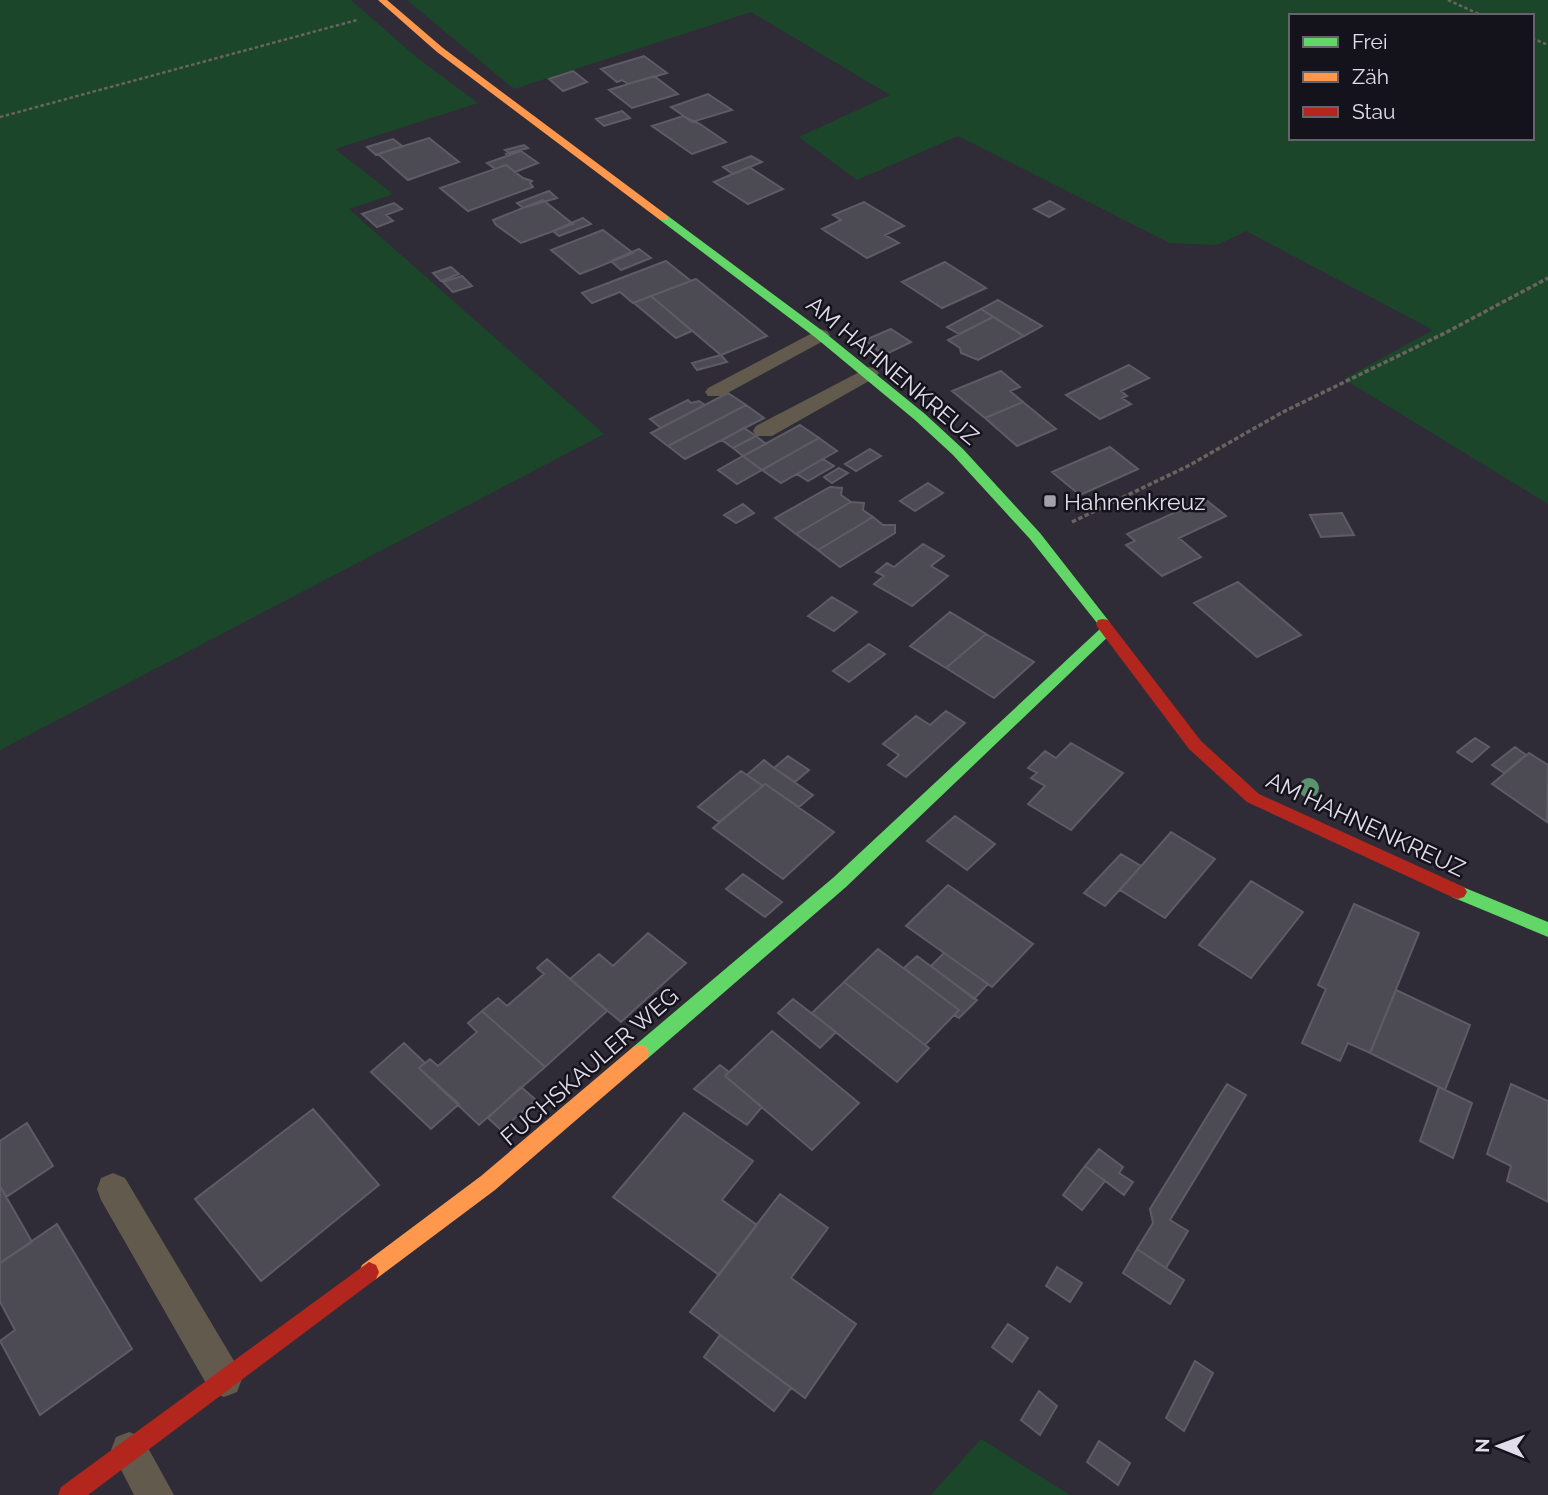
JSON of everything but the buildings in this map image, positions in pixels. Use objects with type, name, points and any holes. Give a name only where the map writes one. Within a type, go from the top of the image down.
[{"type":"street","name":"AM HAHNENKREUZ","points":[[387,5],[450,58],[869,373],[958,452],[1035,536],[1075,585],[1107,632],[1195,745],[1252,797],[1491,907],[1548,930]]},
{"type":"street","name":"FUCHSKAULER WEG","points":[[69,1495],[488,1183],[840,882],[1107,632]]},
{"type":"lane","points":[[715,393],[820,335]]},
{"type":"lane","points":[[764,431],[869,373]]},
{"type":"lane","points":[[113,1189],[224,1379]]},
{"type":"lane","points":[[129,1450],[155,1495]]},
{"type":"path","points":[[1447,0],[1478,14]]},
{"type":"path","points":[[0,117],[387,5]]},
{"type":"path","points":[[1035,536],[1061,527],[1188,466],[1283,412],[1445,333],[1548,278]]},
{"type":"green space","points":[[0,0],[351,0],[416,57],[478,103],[335,149],[393,194],[349,209],[604,434],[0,750]]},
{"type":"green space","points":[[407,0],[1548,0],[1548,504],[1344,379],[1433,330],[1246,231],[1217,245],[1170,243],[958,136],[857,180],[799,137],[890,95],[751,12],[514,89]]},
{"type":"green space","points":[[981,1439],[1070,1495],[931,1495]]},
{"type":"traffic: fast","points":[[664,218],[820,335],[920,417],[958,452],[1035,536],[1103,624]]},
{"type":"traffic: fast","points":[[640,1053],[840,882],[1106,632]]},
{"type":"traffic: fast","points":[[1458,892],[1548,930]]},
{"type":"traffic: slow","points":[[382,0],[440,50],[664,218]]},
{"type":"traffic: slow","points":[[369,1272],[488,1183],[640,1053]]},
{"type":"traffic: jam","points":[[1103,624],[1195,745],[1253,798],[1458,892]]},
{"type":"traffic: jam","points":[[69,1495],[369,1272]]},
{"type":"place","name":"Hahnenkreuz","points":[[1050,501]]}]
